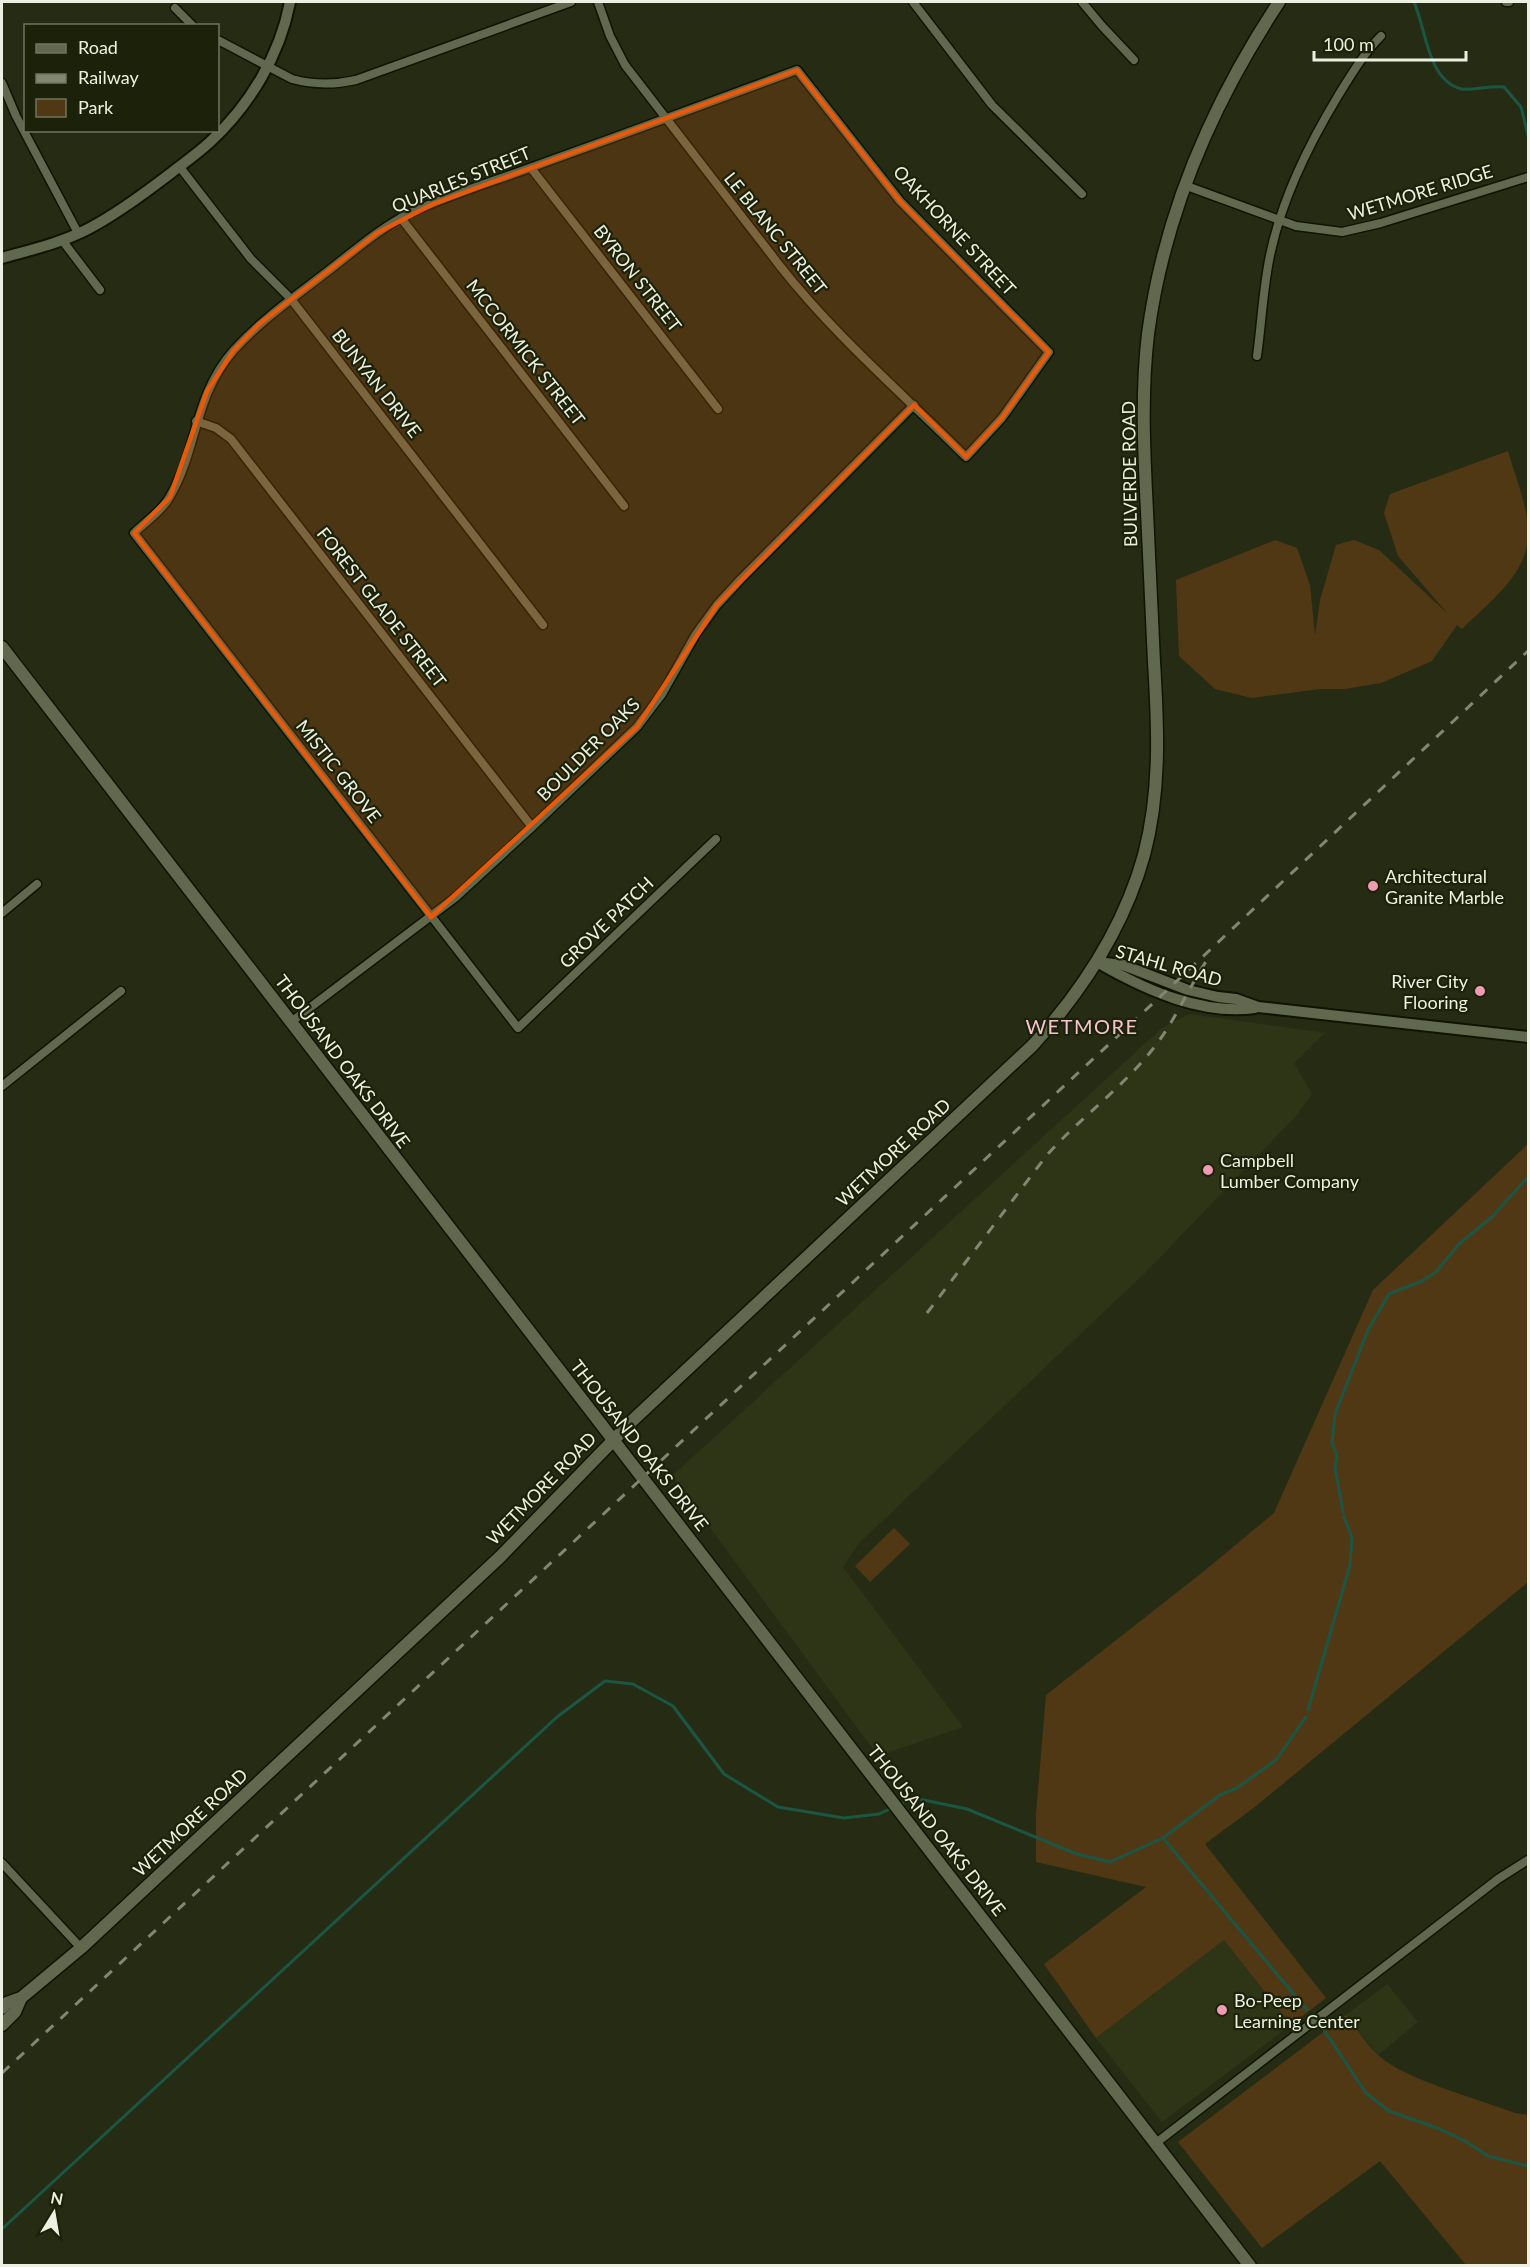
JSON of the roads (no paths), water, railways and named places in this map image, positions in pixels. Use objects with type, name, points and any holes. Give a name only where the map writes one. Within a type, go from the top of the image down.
[{"type":"main road","name":"BULVERDE ROAD","points":[[1097,962],[1118,926],[1136,880],[1145,852],[1158,779],[1158,730],[1144,453],[1148,336],[1156,286],[1184,185],[1203,137],[1244,58],[1279,2]]},
{"type":"main road","name":"THOUSAND OAKS DRIVE","points":[[2,647],[1250,2265]]},
{"type":"main road","name":"WETMORE ROAD","points":[[2,2008],[7,2003],[21,1998],[81,1948],[500,1557],[613,1440],[1033,1045],[1067,1005],[1097,962]]},
{"type":"main road","name":"WETMORE ROAD","points":[[2,2025],[15,2012],[21,1998]]},
{"type":"street","points":[[2,258],[78,233],[148,191],[209,143],[250,97],[267,68],[280,37],[290,2]]},
{"type":"street","points":[[219,41],[267,68],[303,82],[325,84],[346,82],[571,2]]},
{"type":"street","name":"LE BLANC STREET","points":[[598,2],[610,36],[625,65],[798,290],[966,457]]},
{"type":"street","points":[[913,2],[1006,121],[1082,194]]},
{"type":"street","points":[[1082,2],[1134,60]]},
{"type":"street","points":[[175,8],[191,24]]},
{"type":"street","points":[[1257,356],[1270,254],[1279,220],[1304,158],[1320,127],[1363,57],[1381,36]]},
{"type":"street","name":"QUARLES STREET","points":[[134,533],[164,506],[170,496],[183,465],[207,392],[233,351],[259,324],[377,233],[401,218],[433,204],[797,70]]},
{"type":"street","name":"OAKHORNE STREET","points":[[797,70],[900,201],[1049,352],[1002,418],[966,457]]},
{"type":"street","points":[[2,83],[24,131]]},
{"type":"street","points":[[24,132],[78,233]]},
{"type":"street","name":"BUNYAN DRIVE","points":[[180,166],[251,259],[291,299],[543,625]]},
{"type":"street","name":"BYRON STREET","points":[[531,168],[718,409]]},
{"type":"street","name":"WETMORE RIDGE","points":[[1184,185],[1305,228],[1342,232],[1381,223],[1528,177]]},
{"type":"street","name":"MCCORMICK STREET","points":[[401,218],[624,506]]},
{"type":"street","points":[[62,240],[100,290]]},
{"type":"street","name":"BOULDER OAKS","points":[[291,1022],[430,917],[532,827],[650,711],[696,634],[717,605],[914,405]]},
{"type":"street","name":"FOREST GLADE STREET","points":[[196,421],[216,428],[231,439],[532,827]]},
{"type":"street","name":"MISTIC GROVE","points":[[134,533],[430,917],[519,1028]]},
{"type":"street","name":"GROVE PATCH","points":[[519,1028],[716,839]]},
{"type":"street","points":[[2,913],[37,885]]},
{"type":"street","name":"STAHL ROAD","points":[[1097,962],[1128,980],[1182,1001],[1233,1011],[1258,1007],[1528,1037]]},
{"type":"street","points":[[2,1086],[121,991]]},
{"type":"street","points":[[1156,2143],[1498,1879],[1528,1860]]},
{"type":"street","points":[[2,1863],[81,1948]]},
{"type":"waterway","points":[[1414,2],[1429,52],[1441,76],[1450,84],[1462,89],[1504,87],[1521,107],[1528,135]]},
{"type":"waterway","points":[[1343,1512],[1335,1467],[1337,1456],[1332,1443],[1335,1414],[1368,1330],[1389,1294],[1422,1281],[1436,1272],[1460,1243],[1492,1217],[1528,1177]]},
{"type":"waterway","points":[[1308,1710],[1350,1565],[1352,1538],[1344,1517]]},
{"type":"waterway","points":[[2,2229],[557,1717],[605,1681],[633,1684],[673,1706],[724,1774],[778,1807],[844,1818],[879,1814],[892,1808]]},
{"type":"waterway","points":[[898,1805],[914,1798],[967,1809],[1077,1854],[1110,1862],[1163,1838],[1220,1795],[1237,1788],[1276,1760],[1306,1717]]},
{"type":"waterway","points":[[1163,1838],[1307,2010]]},
{"type":"waterway","points":[[1324,2030],[1366,2093],[1389,2111],[1440,2129],[1488,2156],[1528,2166]]},
{"type":"railway","points":[[2,2073],[1163,994],[1528,651]]},
{"type":"railway","points":[[927,1313],[1047,1155],[1127,1078],[1152,1050],[1167,1029],[1207,960]]},
{"type":"place","name":"Architectural Granite Marble","points":[[1373,886]]},
{"type":"place","name":"River City Flooring","points":[[1480,991]]},
{"type":"place","name":"Campbell Lumber Company","points":[[1208,1170]]},
{"type":"place","name":"Bo-Peep Learning Center","points":[[1222,2010]]},
{"type":"district","name":"WETMORE","points":[[1082,1026]]}]
